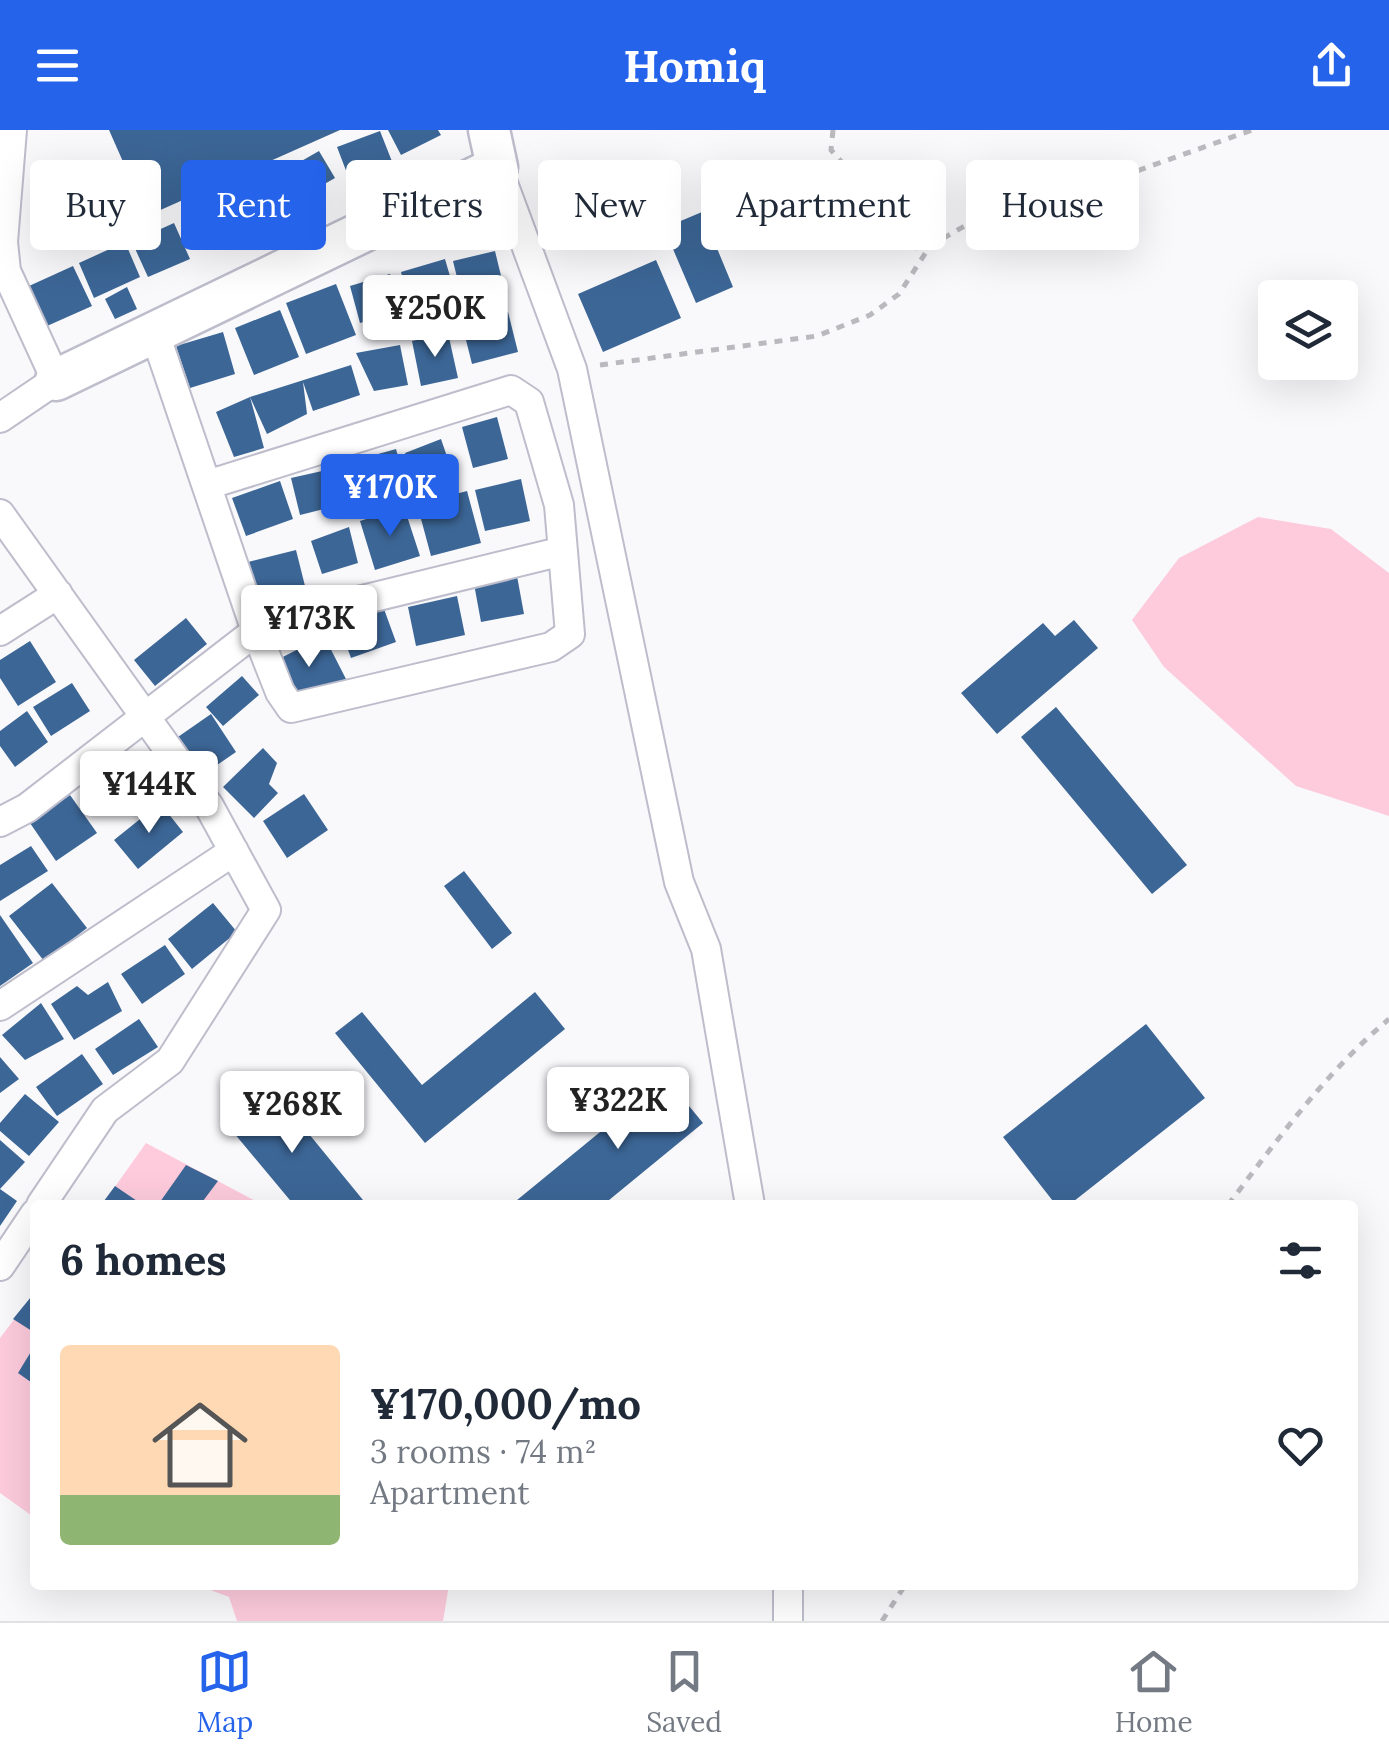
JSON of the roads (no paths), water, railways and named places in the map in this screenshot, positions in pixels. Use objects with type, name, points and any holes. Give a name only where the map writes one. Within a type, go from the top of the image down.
[{"type":"street","points":[[12,130],[2,252],[6,271],[56,380]]},
{"type":"street","points":[[0,418],[56,380],[492,148],[572,369],[679,882],[706,949],[749,1200]]},
{"type":"street","points":[[154,330],[256,631],[280,692],[291,708],[552,647],[570,634],[559,506],[529,402],[510,390],[207,485]]},
{"type":"street","points":[[0,514],[209,806],[266,910],[170,1061],[105,1110],[44,1200]]},
{"type":"street","points":[[0,822],[27,808],[256,631],[324,608],[563,552]]},
{"type":"street","points":[[0,630],[58,594]]},
{"type":"street","points":[[0,1006],[234,851]]},
{"type":"street","points":[[0,1266],[30,1221]]},
{"type":"street","points":[[788,1590],[788,1621]]}]
